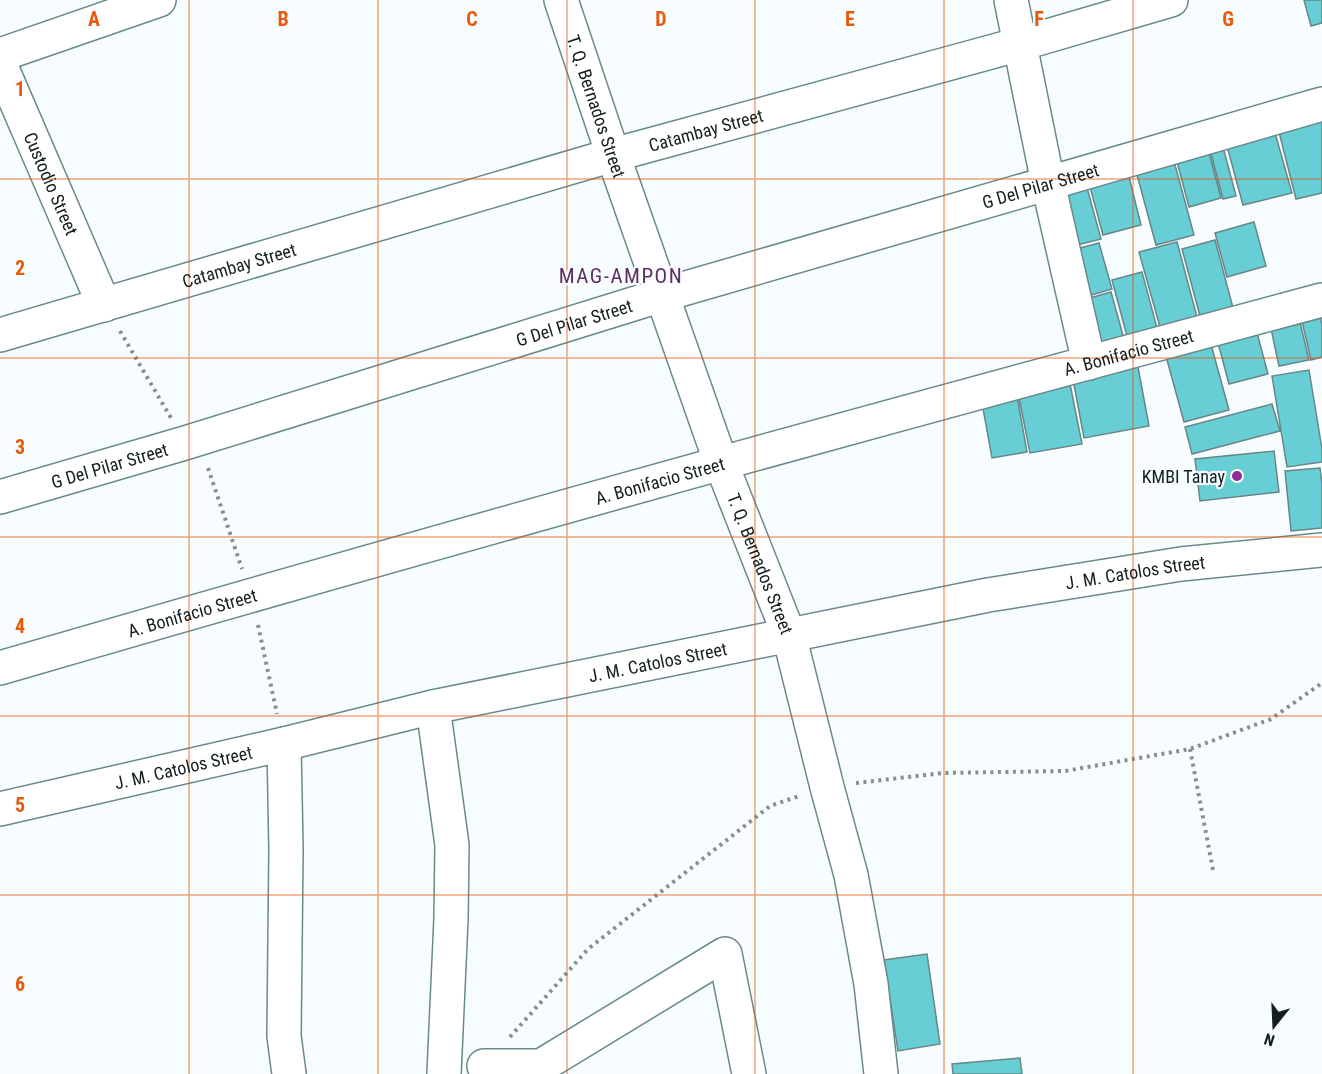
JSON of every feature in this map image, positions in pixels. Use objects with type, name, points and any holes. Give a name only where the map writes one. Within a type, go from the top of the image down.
[{"type":"street","points":[[0,55],[159,0]]},
{"type":"street","name":"T. Q. Bernados Street","points":[[561,0],[721,463],[789,635],[851,875],[871,984],[881,1074]]},
{"type":"street","points":[[1011,0],[1048,183],[1089,363]]},
{"type":"street","name":"Catambay Street","points":[[0,335],[613,155],[1020,44],[1171,0]]},
{"type":"street","name":"Custodio Street","points":[[0,64],[104,305]]},
{"type":"street","name":"G Del Pilar Street","points":[[0,497],[185,443],[662,295],[1322,104]]},
{"type":"street","name":"A. Bonifacio Street","points":[[0,668],[721,463],[1322,300]]},
{"type":"street","name":"J. M. Catolos Street","points":[[0,809],[284,744],[433,707],[988,595],[1169,565],[1322,550]]},
{"type":"street","points":[[433,707],[452,845],[444,1074]]},
{"type":"street","points":[[284,744],[286,850],[284,1036],[290,1074]]},
{"type":"street","points":[[484,1066],[541,1066],[725,954],[749,1074]]},
{"type":"path","points":[[104,305],[185,443]]},
{"type":"path","points":[[484,1066],[588,949],[770,806],[827,787],[943,773],[1065,771],[1190,749],[1270,719],[1322,683]]},
{"type":"path","points":[[1190,749],[1213,870]]},
{"type":"building","points":[[1304,0],[1322,0],[1322,23],[1311,26]]},
{"type":"building","points":[[1322,117],[1322,193],[1296,199],[1278,128]]},
{"type":"building","points":[[1275,133],[1292,193],[1243,205],[1227,146]]},
{"type":"building","points":[[1223,147],[1236,196],[1223,199],[1210,150]]},
{"type":"building","points":[[1208,149],[1221,198],[1189,207],[1176,158]]},
{"type":"building","points":[[1174,161],[1194,235],[1156,245],[1136,171]]},
{"type":"building","points":[[1128,173],[1141,225],[1103,235],[1089,183]]},
{"type":"building","points":[[1086,184],[1101,239],[1069,247],[1054,192]]},
{"type":"building","points":[[1254,222],[1266,266],[1227,277],[1215,233]]},
{"type":"building","points":[[1215,240],[1233,308],[1200,316],[1182,249]]},
{"type":"building","points":[[1177,242],[1197,317],[1160,327],[1139,252]]},
{"type":"building","points":[[1099,243],[1112,289],[1078,299],[1065,252]]},
{"type":"building","points":[[1142,272],[1157,328],[1127,336],[1112,280]]},
{"type":"building","points":[[1111,292],[1124,339],[1088,349],[1076,302]]},
{"type":"building","points":[[1319,312],[1322,325],[1322,357],[1311,360],[1301,317]]},
{"type":"building","points":[[1299,318],[1309,360],[1279,366],[1270,324]]},
{"type":"building","points":[[1256,329],[1268,374],[1229,384],[1217,339]]},
{"type":"building","points":[[1209,337],[1229,410],[1184,422],[1164,349]]},
{"type":"building","points":[[1138,367],[1149,426],[1084,438],[1073,379]]},
{"type":"building","points":[[1309,370],[1322,449],[1322,462],[1287,467],[1272,376]]},
{"type":"building","points":[[1070,384],[1082,444],[1030,453],[1018,393]]},
{"type":"building","points":[[1017,396],[1027,452],[992,458],[982,403]]},
{"type":"building","points":[[1272,404],[1280,431],[1192,454],[1185,427]]},
{"type":"building","name":"KMBI Tanay","points":[[1274,451],[1279,492],[1200,501],[1195,459]]},
{"type":"building","points":[[1320,468],[1322,528],[1291,531],[1285,471]]},
{"type":"building","points":[[927,954],[940,1044],[898,1051],[884,960]]},
{"type":"building","points":[[1020,1058],[1022,1074],[953,1074],[952,1064]]},
{"type":"place","name":"KMBI Tanay","points":[[1237,476]]},
{"type":"district","name":"MAG-AMPON","points":[[621,276]]}]
